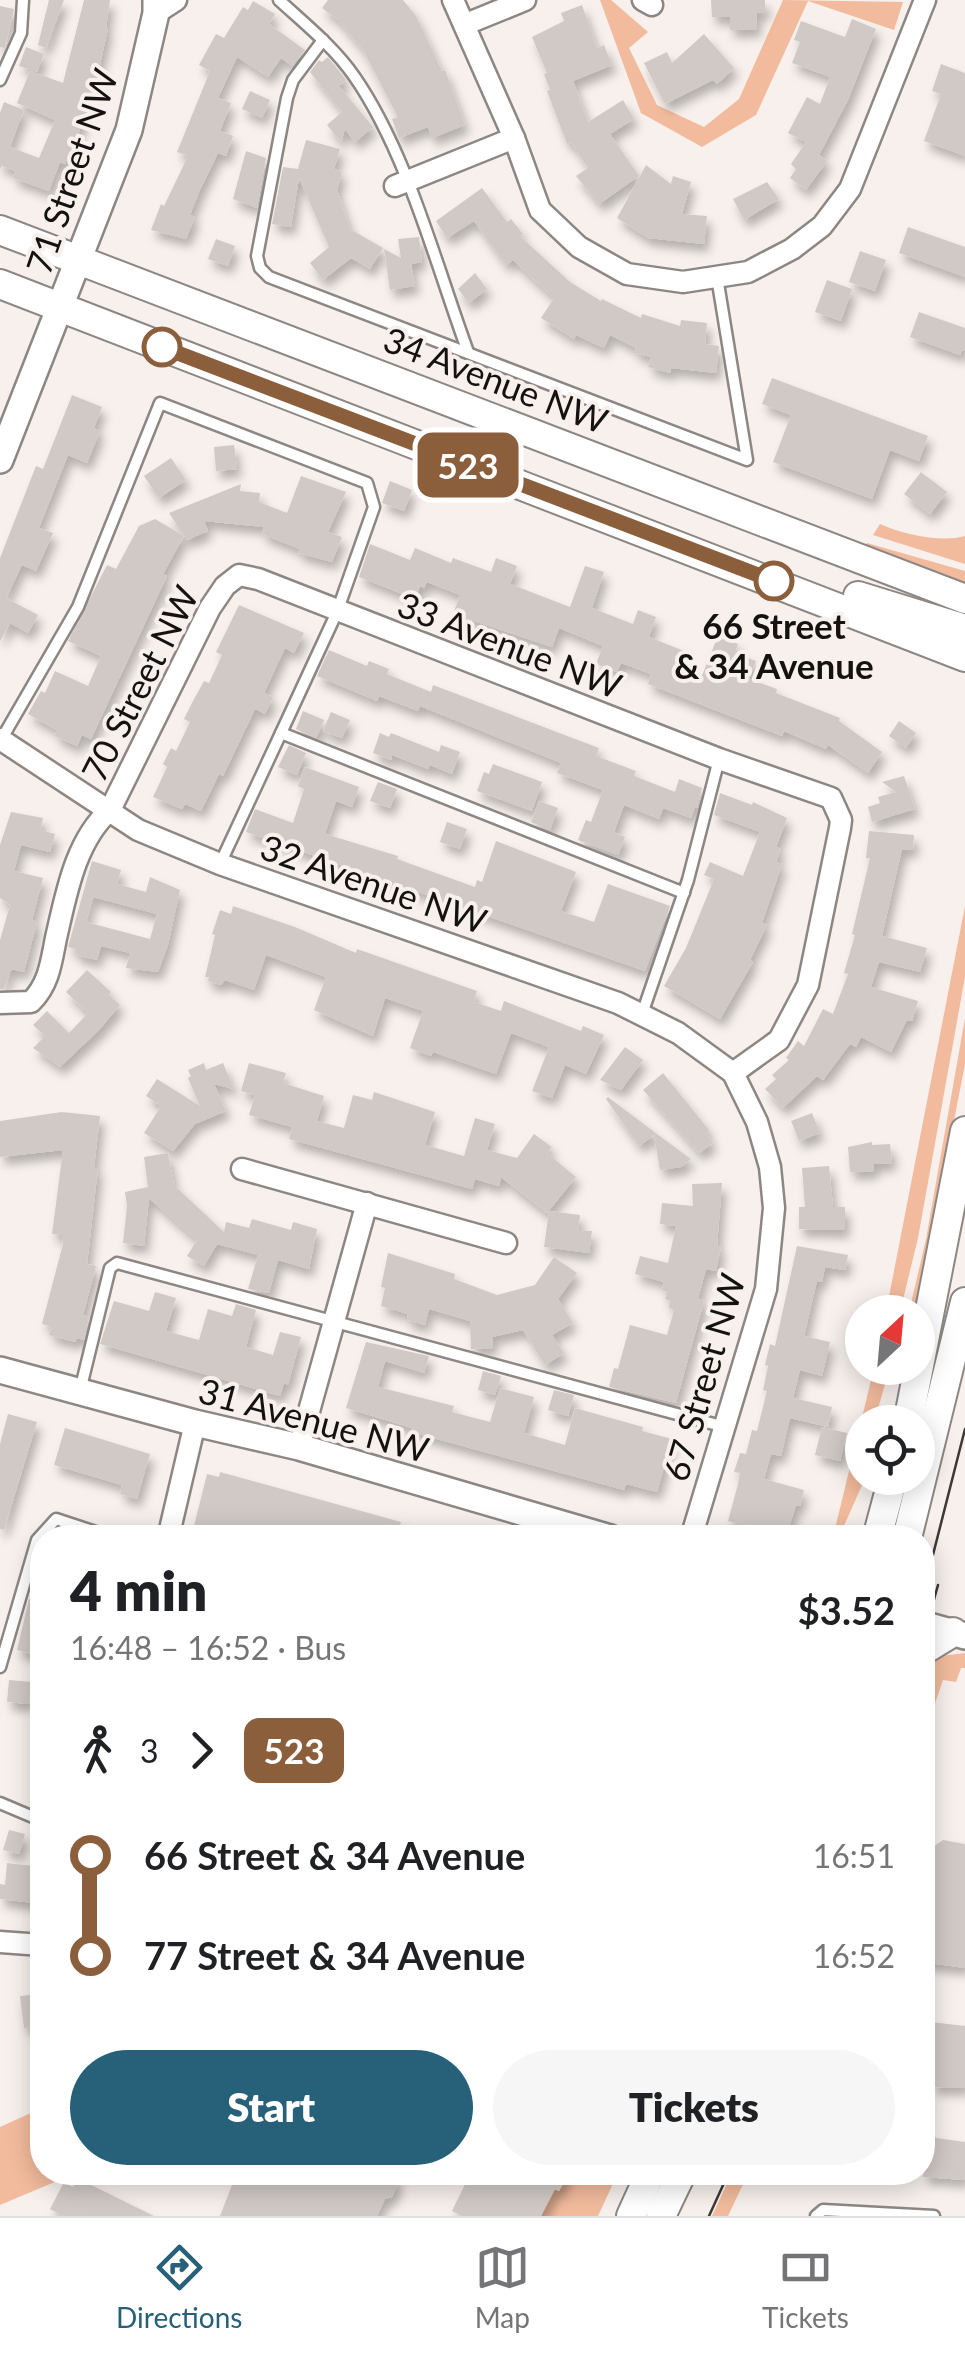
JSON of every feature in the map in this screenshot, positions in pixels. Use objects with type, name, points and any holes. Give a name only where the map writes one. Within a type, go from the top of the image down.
[{"type":"main road","name":"34 Avenue NW","points":[[0,230],[964,598]]},
{"type":"main road","points":[[0,284],[965,656]]},
{"type":"main road","points":[[740,568],[850,594],[965,630]]},
{"type":"main road","points":[[907,633],[965,670]]},
{"type":"main road","points":[[911,1405],[965,1130]]},
{"type":"main road","points":[[910,1525],[965,1302]]},
{"type":"main road","points":[[880,1525],[888,1495]]},
{"type":"main road","points":[[935,1644],[959,1634]]},
{"type":"main road","points":[[631,2216],[645,2185]]},
{"type":"main road","points":[[661,2216],[676,2185]]},
{"type":"street","points":[[453,0],[514,138],[540,210],[578,247],[627,274],[683,282],[748,272],[792,250],[822,226],[850,189],[925,0]]},
{"type":"street","points":[[466,24],[525,0]]},
{"type":"street","name":"71 Street NW","points":[[0,460],[128,130],[163,4]]},
{"type":"street","points":[[400,184],[514,138]]},
{"type":"street","name":"33 Avenue NW","points":[[226,586],[239,575],[258,579],[719,759],[831,798],[841,820],[808,985],[780,1040],[733,1073]]},
{"type":"street","name":"70 Street NW","points":[[0,1003],[31,1002],[45,988],[68,885],[94,824],[110,810],[210,608],[226,586]]},
{"type":"street","name":"32 Avenue NW","points":[[1,740],[138,830],[220,864],[642,1014],[733,1073]]},
{"type":"street","name":"67 Street NW","points":[[695,1525],[766,1289],[774,1208],[770,1167],[757,1122],[733,1073]]},
{"type":"street","points":[[242,1169],[506,1243]]},
{"type":"street","points":[[299,1448],[367,1202]]},
{"type":"street","name":"31 Avenue NW","points":[[0,1370],[195,1424],[299,1448],[539,1525]]},
{"type":"street","points":[[171,1525],[195,1424]]},
{"type":"street","points":[[0,1942],[30,1944]]},
{"type":"lane","points":[[0,80],[20,33],[23,0]]},
{"type":"lane","points":[[278,0],[323,40],[354,76],[400,157],[400,184],[468,352]]},
{"type":"lane","points":[[323,40],[294,80],[287,98],[257,256],[260,268],[269,277],[746,460],[717,277]]},
{"type":"lane","points":[[1,740],[78,607],[160,403],[367,482],[374,506],[337,612],[220,864]]},
{"type":"lane","points":[[281,734],[684,893]]},
{"type":"lane","points":[[642,1014],[684,893],[719,759]]},
{"type":"lane","points":[[80,1392],[112,1264],[724,1427]]},
{"type":"lane","points":[[51,1525],[56,1519],[74,1525]]},
{"type":"lane","points":[[0,1668],[30,1564]]},
{"type":"lane","points":[[0,1803],[30,1815]]},
{"type":"lane","points":[[816,2216],[822,2210],[934,2216]]},
{"type":"shaded area","points":[[600,0],[611,0],[648,32],[629,48],[657,105],[704,127],[739,99],[783,0],[903,2],[894,30],[808,1],[756,115],[702,147],[641,113]]},
{"type":"shaded area","points":[[880,524],[922,536],[965,536],[965,564],[873,535]]},
{"type":"shaded area","points":[[867,543],[965,571],[965,583],[864,548]]},
{"type":"shaded area","points":[[965,906],[965,977],[918,1238],[904,1295],[889,1295]]},
{"type":"shaded area","points":[[965,1018],[965,1064],[920,1295],[913,1295]]},
{"type":"shaded area","points":[[870,1385],[885,1385],[879,1405],[865,1405]]},
{"type":"shaded area","points":[[845,1488],[845,1495],[858,1495],[844,1525],[836,1525]]},
{"type":"shaded area","points":[[965,1653],[965,1668],[961,1668],[956,1682],[943,1680],[935,1703],[935,1662],[941,1656]]},
{"type":"shaded area","points":[[30,2113],[30,2185],[48,2185],[0,2205],[0,2127]]},
{"type":"shaded area","points":[[529,2185],[547,2185],[559,2191],[562,2185],[612,2185],[598,2216],[541,2216]]},
{"type":"shaded area","points":[[726,2185],[743,2185],[728,2216],[712,2216]]},
{"type":"building","points":[[49,0],[64,0],[46,48],[38,45]]},
{"type":"building","points":[[84,0],[110,0],[108,28],[96,83],[79,132],[65,164],[60,162],[49,191],[13,178],[15,171],[2,166],[0,169],[0,113],[4,102],[24,110],[10,147],[39,158],[55,120],[17,103],[30,71],[63,83]]},
{"type":"building","points":[[328,0],[403,0],[416,16],[442,71],[445,70],[465,125],[432,138],[428,127],[399,138],[392,119],[398,117],[363,50],[338,20],[322,8]]},
{"type":"building","points":[[711,0],[765,0],[765,13],[756,13],[757,29],[730,30],[730,17],[712,17]]},
{"type":"building","points":[[253,1],[275,14],[269,24],[305,50],[292,66],[281,58],[268,77],[237,57],[218,98],[231,103],[220,131],[233,136],[226,156],[218,153],[200,190],[186,239],[151,230],[188,156],[177,152],[210,71],[199,65],[216,34],[224,38],[243,7],[248,10]]},
{"type":"building","points":[[582,5],[597,48],[604,45],[612,65],[573,81],[588,122],[623,100],[634,119],[610,134],[639,176],[599,204],[576,176],[588,168],[571,142],[567,144],[547,91],[547,73],[532,37],[564,21],[561,13]]},
{"type":"building","points":[[0,6],[14,9],[5,48],[0,47]]},
{"type":"building","points":[[852,19],[876,29],[848,100],[819,155],[827,161],[806,190],[790,178],[796,169],[791,164],[806,142],[788,133],[807,97],[820,104],[830,77],[792,63],[800,42],[794,40],[801,21],[845,37]]},
{"type":"building","points":[[704,34],[734,68],[717,84],[713,80],[665,104],[644,63],[667,52],[672,63]]},
{"type":"building","points":[[26,47],[44,54],[37,72],[19,66]]},
{"type":"building","points":[[328,57],[346,80],[339,86],[373,127],[355,142],[345,129],[341,142],[327,125],[342,112],[310,72],[319,60]]},
{"type":"building","points":[[941,64],[965,73],[965,156],[924,141],[941,94],[932,91]]},
{"type":"building","points":[[250,91],[270,100],[262,118],[242,109]]},
{"type":"building","points":[[306,140],[340,149],[334,169],[342,172],[337,190],[350,229],[383,248],[370,269],[351,258],[323,280],[310,263],[329,247],[299,178],[291,227],[272,224],[283,167],[298,169]]},
{"type":"building","points":[[246,151],[266,158],[257,208],[233,199]]},
{"type":"building","points":[[646,165],[671,184],[673,176],[691,182],[682,214],[707,216],[704,244],[648,238],[617,218]]},
{"type":"building","points":[[767,182],[779,199],[744,220],[733,199]]},
{"type":"building","points":[[482,188],[507,222],[511,219],[523,234],[520,236],[570,282],[601,301],[641,318],[642,314],[680,326],[681,320],[707,323],[705,344],[719,346],[716,373],[671,368],[670,373],[648,367],[651,357],[635,353],[636,348],[610,335],[604,348],[576,335],[574,339],[541,318],[554,298],[513,260],[506,265],[474,221],[447,238],[436,221]]},
{"type":"building","points":[[908,227],[965,247],[965,277],[899,253]]},
{"type":"building","points":[[419,237],[422,262],[411,264],[415,286],[390,290],[384,249],[401,258],[398,239]]},
{"type":"building","points":[[216,239],[235,246],[228,266],[208,259]]},
{"type":"building","points":[[860,251],[886,260],[875,291],[849,282]]},
{"type":"building","points":[[475,273],[487,289],[469,303],[458,289]]},
{"type":"building","points":[[827,280],[852,289],[841,321],[815,312]]},
{"type":"building","points":[[919,312],[965,328],[965,351],[960,355],[910,337]]},
{"type":"building","points":[[772,378],[928,436],[919,461],[890,450],[872,499],[773,462],[791,415],[762,404]]},
{"type":"building","points":[[72,395],[102,407],[94,428],[100,431],[87,463],[68,455],[39,528],[53,533],[36,571],[22,565],[6,598],[38,615],[28,633],[10,623],[0,641],[0,558],[36,466],[43,469]]},
{"type":"building","points":[[234,445],[237,469],[216,471],[214,447]]},
{"type":"building","points":[[171,458],[186,480],[159,498],[144,476]]},
{"type":"building","points":[[921,472],[947,492],[930,514],[904,494]]},
{"type":"building","points":[[301,476],[346,492],[328,532],[342,537],[332,562],[298,553],[300,549],[262,534],[264,527],[204,521],[208,531],[187,540],[169,513],[241,484],[240,491],[260,493],[259,502],[287,513]]},
{"type":"building","points":[[390,481],[412,490],[404,511],[382,503]]},
{"type":"building","points":[[155,519],[184,536],[163,574],[167,576],[91,739],[82,735],[77,746],[55,736],[57,730],[28,714],[41,691],[45,693],[55,671],[88,686],[101,656],[68,641],[107,565],[116,569],[139,526]]},
{"type":"building","points":[[370,544],[410,560],[415,548],[451,563],[453,558],[491,572],[496,558],[517,566],[510,584],[570,607],[585,566],[604,572],[592,608],[633,624],[638,610],[656,617],[649,637],[684,651],[677,669],[701,678],[718,636],[738,644],[735,653],[756,661],[749,679],[840,718],[882,752],[868,773],[828,745],[826,749],[784,731],[782,736],[648,684],[651,674],[621,663],[617,672],[596,664],[603,646],[559,628],[552,647],[453,614],[460,595],[427,582],[424,588],[420,586],[415,599],[359,577]]},
{"type":"building","points":[[239,605],[304,633],[294,653],[285,648],[264,693],[273,697],[265,714],[255,709],[223,776],[219,774],[201,811],[185,804],[182,809],[153,797],[167,767],[163,764],[171,748],[176,751],[190,722],[184,719],[204,681],[209,683],[222,655],[216,652]]},
{"type":"building","points":[[329,650],[367,666],[369,661],[389,669],[387,674],[431,692],[433,685],[599,748],[596,756],[675,792],[679,779],[702,788],[697,808],[691,818],[663,808],[659,819],[624,805],[614,832],[625,837],[618,855],[578,840],[586,820],[591,822],[603,790],[557,773],[561,763],[420,706],[418,711],[379,696],[377,701],[317,676]]},
{"type":"building","points":[[303,711],[324,720],[316,738],[296,729]]},
{"type":"building","points":[[331,712],[350,720],[342,738],[323,731]]},
{"type":"building","points":[[899,721],[916,733],[906,748],[889,736]]},
{"type":"building","points":[[380,733],[389,737],[391,733],[439,752],[441,745],[460,752],[452,774],[430,765],[428,769],[392,755],[391,760],[373,753]]},
{"type":"building","points":[[289,745],[306,753],[297,775],[278,767]]},
{"type":"building","points":[[493,764],[542,782],[532,811],[477,791],[484,772],[489,774]]},
{"type":"building","points":[[305,767],[359,787],[352,807],[336,801],[325,834],[398,856],[397,859],[475,887],[477,880],[482,882],[496,841],[576,872],[561,911],[594,922],[608,884],[670,906],[645,971],[246,832],[255,809],[293,823],[304,789],[298,786]]},
{"type":"building","points":[[904,776],[915,809],[872,822],[868,807],[880,803],[878,797],[896,792],[882,782]]},
{"type":"building","points":[[378,782],[397,789],[390,808],[370,801]]},
{"type":"building","points":[[720,793],[752,805],[753,802],[787,818],[776,847],[781,849],[776,862],[782,864],[762,923],[767,925],[750,960],[753,962],[720,1019],[664,986],[686,948],[714,879],[704,875],[710,862],[743,876],[760,832],[714,815]]},
{"type":"building","points":[[539,801],[558,808],[550,830],[531,822]]},
{"type":"building","points":[[11,812],[43,818],[40,830],[55,834],[50,852],[21,845],[14,871],[43,878],[32,920],[37,922],[24,972],[11,969],[4,989],[0,989],[0,940],[10,905],[0,898],[0,845]]},
{"type":"building","points":[[447,822],[467,829],[460,849],[440,842]]},
{"type":"building","points":[[869,831],[914,835],[913,850],[902,849],[882,936],[927,948],[920,972],[879,962],[871,987],[918,1001],[912,1021],[907,1020],[891,1052],[861,1037],[856,1047],[850,1044],[823,1080],[817,1076],[783,1108],[765,1089],[776,1079],[772,1075],[789,1060],[786,1058],[798,1041],[804,1046],[823,1009],[833,1014],[848,974],[844,973],[870,858],[866,858]]},
{"type":"building","points":[[92,861],[121,870],[117,884],[146,892],[150,877],[180,890],[158,972],[126,968],[130,953],[101,946],[97,960],[80,956],[76,949],[68,947]],"holes":[[[93,897],[157,914],[150,939],[86,922]]]},
{"type":"building","points":[[233,906],[356,953],[357,949],[477,991],[474,1002],[501,1011],[504,1001],[581,1031],[583,1026],[604,1035],[586,1074],[565,1065],[552,1098],[532,1091],[549,1047],[511,1033],[496,1074],[410,1048],[423,1011],[385,998],[373,1036],[314,1010],[326,977],[266,955],[254,990],[225,980],[221,985],[208,981],[209,977],[205,977],[215,935],[212,934],[220,910],[231,914]]},
{"type":"building","points":[[87,970],[120,1005],[60,1067],[33,1048],[45,1036],[33,1025],[47,1011],[69,1033],[88,1013],[66,992]]},
{"type":"building","points":[[625,1047],[643,1060],[621,1090],[600,1080]]},
{"type":"building","points":[[204,1063],[206,1070],[223,1063],[234,1089],[214,1084],[226,1111],[195,1124],[173,1151],[144,1133],[161,1106],[146,1096],[157,1079],[200,1106],[188,1070]]},
{"type":"building","points":[[249,1063],[286,1073],[283,1083],[324,1096],[317,1121],[344,1128],[353,1095],[372,1100],[374,1092],[435,1112],[425,1145],[464,1156],[475,1118],[495,1124],[487,1150],[517,1158],[534,1134],[552,1147],[547,1153],[576,1177],[547,1213],[501,1177],[499,1186],[475,1179],[472,1189],[289,1139],[292,1127],[249,1115],[255,1095],[241,1091]]},
{"type":"building","points":[[663,1073],[709,1130],[706,1133],[713,1143],[699,1153],[643,1090]]},
{"type":"building","points":[[608,1097],[691,1159],[681,1167],[660,1170],[654,1135],[639,1146]]},
{"type":"building","points":[[62,1112],[100,1116],[87,1264],[96,1266],[83,1315],[89,1317],[84,1340],[77,1338],[75,1342],[49,1335],[52,1327],[42,1324],[63,1244],[62,1235],[52,1234],[63,1150],[0,1157],[0,1121]]},
{"type":"building","points":[[812,1113],[820,1133],[799,1141],[791,1121]]},
{"type":"building","points":[[872,1142],[890,1144],[892,1163],[874,1164],[874,1171],[850,1172],[848,1147]]},
{"type":"building","points":[[168,1153],[174,1185],[224,1232],[226,1222],[249,1228],[252,1219],[291,1230],[293,1222],[317,1229],[309,1269],[278,1260],[269,1293],[248,1289],[258,1255],[217,1244],[204,1266],[187,1256],[197,1240],[149,1198],[144,1246],[123,1243],[125,1192],[148,1187],[144,1157]]},
{"type":"building","points":[[829,1166],[833,1207],[845,1207],[845,1230],[799,1229],[799,1207],[805,1207],[802,1168]]},
{"type":"building","points":[[722,1183],[717,1246],[721,1247],[716,1271],[706,1269],[698,1299],[704,1301],[676,1403],[609,1387],[630,1325],[667,1335],[674,1310],[665,1299],[664,1282],[635,1274],[640,1256],[668,1263],[676,1226],[660,1224],[662,1203],[693,1206],[692,1184]]},
{"type":"building","points":[[549,1211],[580,1215],[578,1230],[592,1231],[589,1253],[544,1247]]},
{"type":"building","points":[[797,1246],[848,1255],[845,1270],[825,1267],[822,1282],[817,1281],[804,1336],[830,1342],[822,1376],[800,1370],[793,1398],[832,1407],[828,1427],[790,1418],[781,1456],[771,1454],[764,1479],[804,1490],[800,1506],[796,1505],[790,1525],[742,1525],[728,1521],[740,1473],[734,1472],[740,1453],[746,1454],[752,1430],[757,1431],[767,1391],[763,1390],[768,1366],[765,1365],[770,1344],[775,1346]]},
{"type":"building","points":[[388,1253],[455,1274],[454,1279],[497,1295],[535,1285],[554,1257],[577,1273],[558,1299],[573,1323],[552,1335],[564,1353],[545,1365],[523,1330],[492,1337],[493,1348],[471,1349],[470,1321],[429,1309],[425,1325],[407,1320],[408,1314],[381,1306]]},
{"type":"building","points":[[155,1292],[176,1298],[166,1331],[199,1340],[208,1309],[232,1316],[236,1304],[256,1310],[246,1347],[273,1355],[280,1332],[301,1337],[288,1385],[284,1383],[280,1396],[100,1344],[114,1301],[149,1311]]},
{"type":"building","points":[[366,1342],[429,1356],[424,1373],[385,1361],[378,1387],[454,1406],[452,1412],[490,1422],[500,1388],[534,1397],[524,1433],[565,1445],[575,1408],[672,1439],[657,1492],[626,1484],[624,1490],[411,1432],[412,1428],[346,1408]]},
{"type":"building","points":[[483,1371],[501,1376],[495,1395],[478,1390]]},
{"type":"building","points":[[554,1390],[574,1395],[568,1416],[548,1410]]},
{"type":"building","points":[[8,1414],[37,1422],[4,1530],[0,1529],[0,1444]]},
{"type":"building","points":[[822,1427],[845,1433],[840,1461],[815,1455]]},
{"type":"building","points":[[65,1428],[150,1454],[137,1499],[120,1494],[122,1485],[54,1465]]},
{"type":"building","points":[[220,1472],[401,1522],[400,1525],[194,1525],[207,1474],[219,1477]]},
{"type":"building","points":[[29,1599],[30,1653],[17,1650]]},
{"type":"building","points":[[9,1680],[30,1682],[29,1704],[7,1702]]},
{"type":"building","points":[[9,1830],[25,1834],[19,1854],[3,1850]]},
{"type":"building","points":[[943,1840],[965,1844],[965,1968],[935,1964],[935,1845]]},
{"type":"building","points":[[7,1863],[30,1866],[30,1903],[0,1899],[0,1884],[5,1885]]},
{"type":"building","points":[[30,1995],[30,2028],[24,2028],[20,1996]]},
{"type":"building","points":[[935,2023],[965,2026],[965,2088],[935,2087]]},
{"type":"building","points":[[935,2138],[965,2142],[965,2180],[935,2178]]},
{"type":"building","points":[[62,2185],[91,2185],[154,2216],[62,2216],[50,2209]]},
{"type":"building","points":[[232,2185],[398,2185],[377,2216],[220,2216]]},
{"type":"building","points":[[465,2185],[562,2185],[559,2191],[555,2189],[541,2216],[462,2216],[452,2211]]},
{"type":"tram line","points":[[935,1547],[965,1429]]},
{"type":"tram line","points":[[935,1596],[938,1585]]},
{"type":"tram line","points":[[709,2216],[723,2185]]},
{"type":"bus line","name":"523","points":[[162,347],[774,581]]},
{"type":"place","name":"66 Street & 34 Avenue","points":[[774,581]]}]
